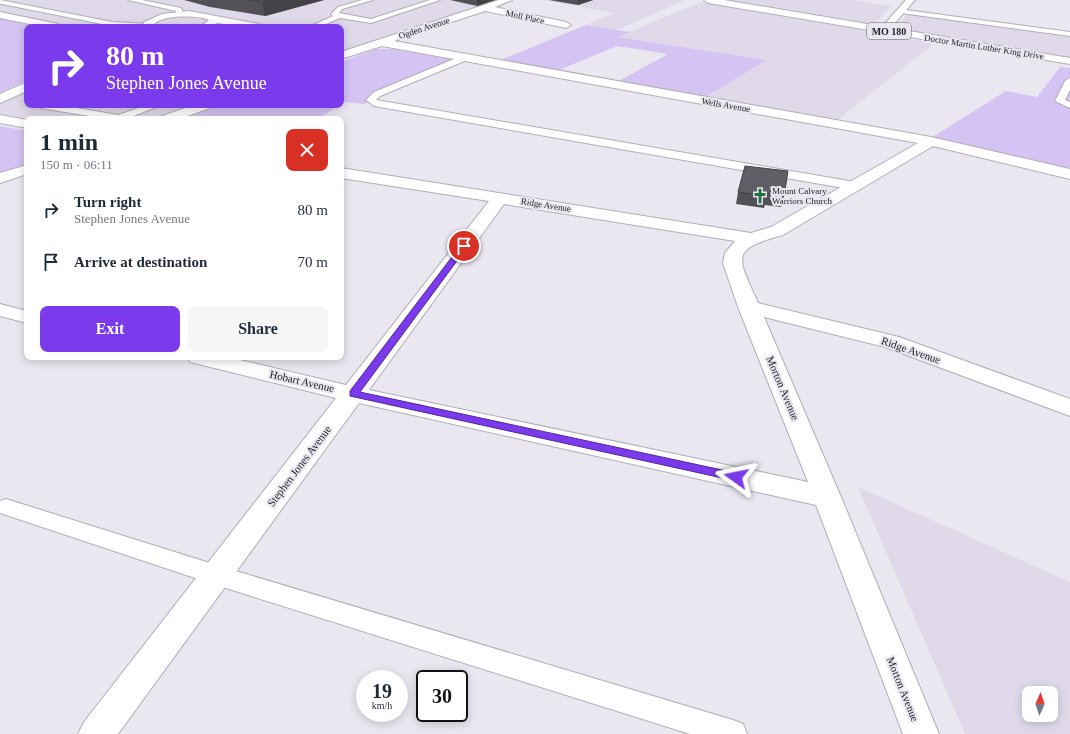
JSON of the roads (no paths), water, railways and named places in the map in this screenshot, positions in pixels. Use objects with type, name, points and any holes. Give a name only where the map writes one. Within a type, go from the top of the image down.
[{"type":"street","name":"Ogden Avenue","points":[[344,55],[508,0]]},
{"type":"street","name":"Doctor Martin Luther King Drive","points":[[708,0],[1070,61]]},
{"type":"street","points":[[884,30],[911,0]]},
{"type":"street","name":"Moll Place","points":[[484,8],[566,25]]},
{"type":"street","points":[[149,24],[151,21],[159,18],[180,14],[205,15],[214,18],[215,20],[240,24]]},
{"type":"street","points":[[0,15],[44,24]]},
{"type":"street","points":[[209,24],[215,20]]},
{"type":"street","name":"Wells Avenue","points":[[348,42],[375,44],[464,58],[931,141],[1070,174]]},
{"type":"street","points":[[0,98],[24,87]]},
{"type":"street","points":[[175,116],[198,108]]},
{"type":"street","points":[[0,120],[24,124]]},
{"type":"street","name":"Morton Avenue","points":[[921,734],[828,498],[748,307],[732,263],[734,253],[740,246],[751,238],[776,231],[931,141]]},
{"type":"street","points":[[0,178],[24,170]]},
{"type":"street","name":"Ridge Avenue","points":[[344,173],[501,197],[751,238]]},
{"type":"street","name":"Stephen Jones Avenue","points":[[96,734],[501,197]]},
{"type":"street","name":"Ridge Avenue","points":[[748,307],[892,342],[1070,408]]},
{"type":"street","points":[[0,310],[24,316]]},
{"type":"street","name":"Hobart Avenue","points":[[211,360],[353,394],[828,498]]},
{"type":"lane","points":[[4,0],[2,2],[112,24]]},
{"type":"lane","points":[[131,0],[171,7],[179,10],[180,14]]},
{"type":"lane","points":[[339,16],[335,12],[340,8],[370,0]]},
{"type":"lane","points":[[320,24],[339,16],[371,21],[438,0]]},
{"type":"lane","points":[[901,11],[1070,34]]},
{"type":"lane","points":[[464,58],[377,94],[371,100],[374,103],[550,132],[855,186]]},
{"type":"lane","points":[[1068,84],[1060,100],[1070,105]]},
{"type":"lane","points":[[59,108],[107,116]]},
{"type":"lane","points":[[125,116],[147,108]]},
{"type":"lane","points":[[6,507],[216,575],[733,734]]},
{"type":"place","name":"Mount Calvary Warriors Church","points":[[760,196]]}]
